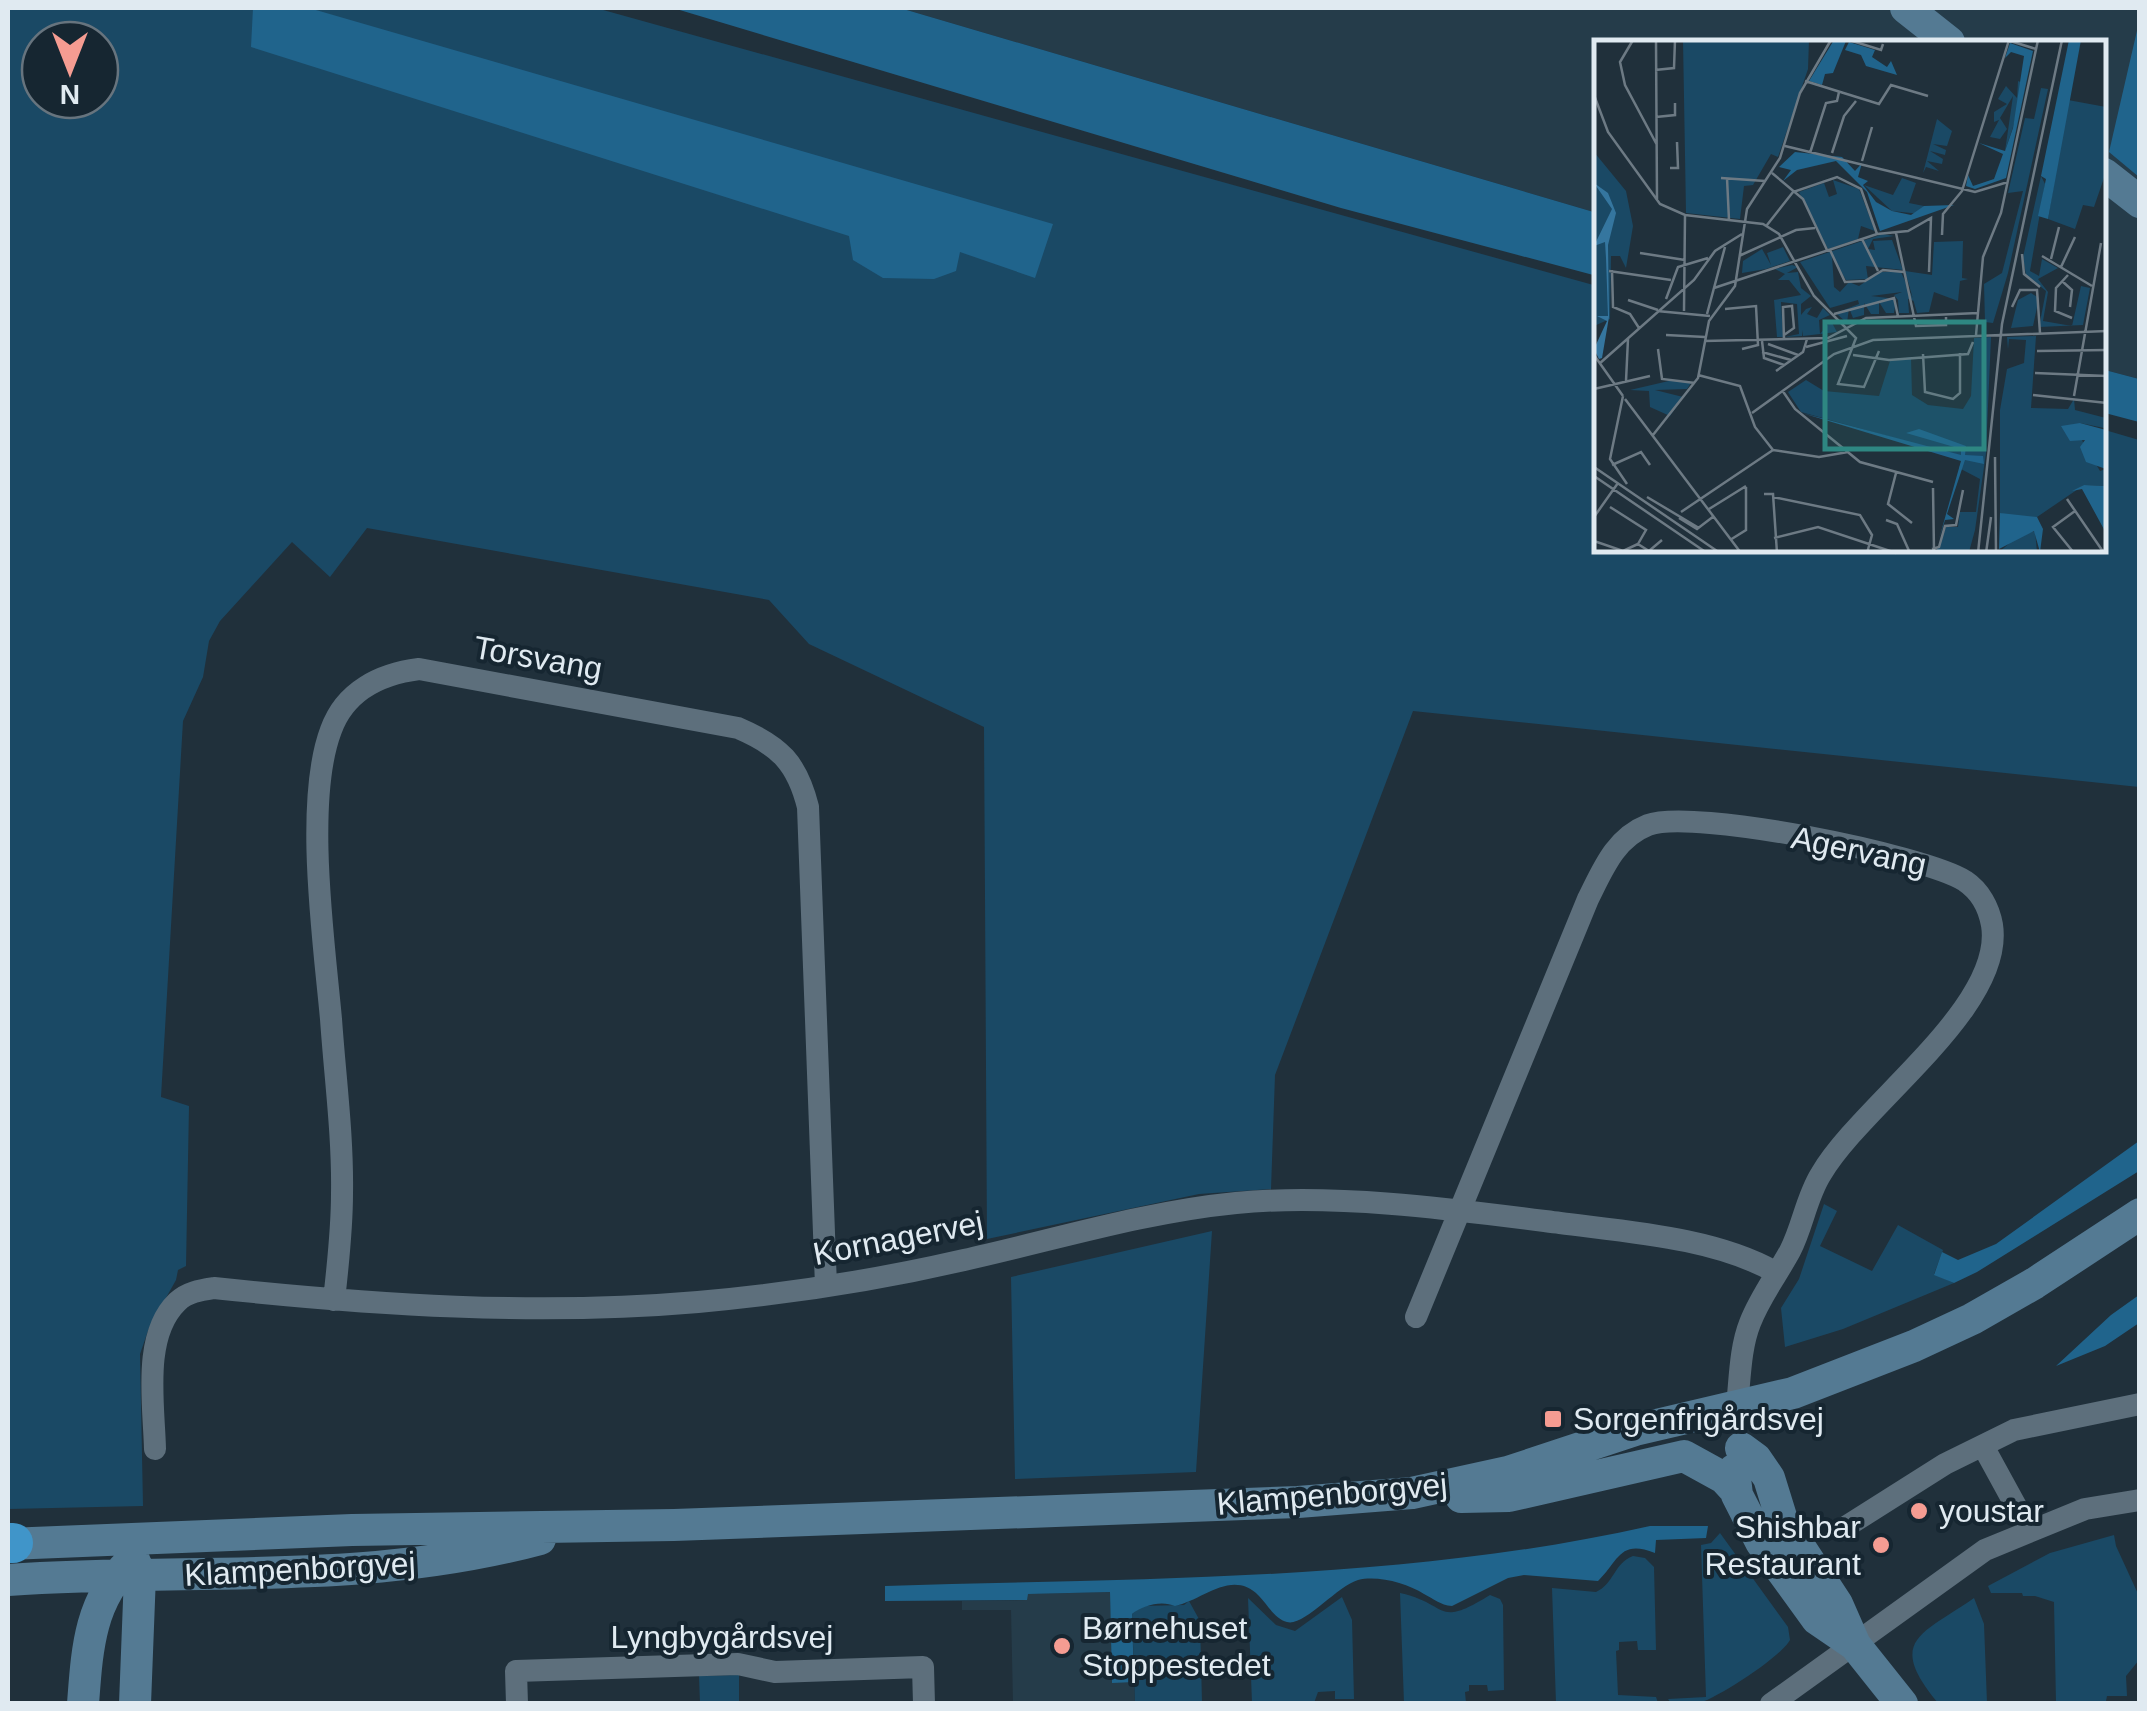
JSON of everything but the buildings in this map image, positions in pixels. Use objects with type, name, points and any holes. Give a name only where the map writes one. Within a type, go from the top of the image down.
[{"type":"street","points":[[1906,8],[1947,40]]},
{"type":"street","points":[[2107,176],[2140,202]]},
{"type":"street","name":"Torsvang","points":[[334,1300],[342,1194],[321,909],[319,799],[324,760],[330,731],[342,707],[365,685],[392,672],[419,670],[738,728],[764,739],[801,777],[808,807],[826,1286]]},
{"type":"street","name":"Agervang","points":[[1416,1318],[1588,899],[1609,856],[1628,837],[1649,824],[1683,819],[1838,842],[1944,870],[1969,884],[1983,899],[1992,924],[1987,972],[1974,996],[1936,1044],[1866,1117],[1822,1171],[1806,1202],[1791,1250],[1775,1272],[1749,1326],[1737,1406],[1741,1448]]},
{"type":"street","name":"Kornagervej","points":[[155,1450],[154,1350],[176,1302],[194,1291],[214,1288],[454,1308],[611,1308],[698,1302],[826,1286],[964,1260],[1176,1212],[1293,1200],[1458,1210],[1614,1230],[1744,1255],[1775,1272]]},
{"type":"street","name":"Klampenborgvej","points":[[126,1561],[160,1536],[1298,1502],[1412,1492],[1508,1472],[1635,1430],[1793,1393],[1972,1319],[2140,1214]]},
{"type":"street","points":[[1847,1526],[1944,1464],[2030,1426],[2140,1404]]},
{"type":"street","points":[[1983,1446],[2029,1530]]},
{"type":"street","points":[[1735,1490],[1735,1458],[1741,1448],[1756,1459],[1769,1478],[1782,1520],[1838,1604],[1856,1645],[1902,1704]]},
{"type":"street","points":[[1412,1492],[1474,1498],[1509,1496],[1684,1456],[1724,1478],[1735,1490],[1761,1542],[1803,1603],[1833,1633],[1856,1645]]},
{"type":"street","points":[[1771,1704],[1974,1558],[2029,1530],[2085,1509],[2140,1500]]},
{"type":"street","name":"Klampenborgvej","points":[[9,1552],[126,1561],[390,1568],[462,1558],[588,1526]]},
{"type":"street","points":[[88,1694],[90,1626],[126,1561]]},
{"type":"street","points":[[126,1561],[135,1704]]},
{"type":"street","points":[[8,1590],[65,1597],[90,1626]]},
{"type":"street","name":"Lyngbygårdsvej","points":[[517,1704],[516,1671],[738,1664],[776,1672],[923,1667],[924,1704]]},
{"type":"shaded area","points":[[8,8],[596,8],[1594,285],[1594,552],[2107,552],[2107,431],[2139,440],[2139,787],[1413,711],[1275,1075],[1271,1189],[1199,1194],[987,1239],[984,727],[809,644],[769,600],[367,528],[330,577],[292,542],[220,621],[209,641],[203,677],[183,721],[161,1097],[189,1106],[186,1266],[178,1270],[140,1354],[143,1506],[8,1509]]},
{"type":"shaded area","points":[[253,8],[309,8],[1053,224],[1035,278],[960,252],[956,271],[934,279],[883,278],[853,260],[849,236],[251,47]]},
{"type":"shaded area","points":[[673,8],[900,8],[1594,212],[1594,275],[1341,208]]},
{"type":"shaded area","points":[[900,8],[2139,8],[2139,379],[2107,371],[2107,40],[1594,40],[1594,212]]},
{"type":"shaded area","points":[[2139,22],[2139,177],[2109,152]]},
{"type":"shaded area","points":[[2107,371],[2139,379],[2139,422],[2107,414]]},
{"type":"shaded area","points":[[2139,1141],[2139,1171],[1977,1272],[1954,1283],[1934,1275],[1942,1252],[1958,1260],[1996,1244]]},
{"type":"shaded area","points":[[1824,1204],[1837,1211],[1820,1246],[1872,1271],[1898,1225],[1943,1250],[1934,1274],[1954,1283],[1843,1329],[1785,1347],[1781,1308],[1799,1279]]},
{"type":"shaded area","points":[[1212,1231],[1196,1472],[1015,1479],[1011,1277]]},
{"type":"shaded area","points":[[2139,1295],[2139,1323],[2105,1346],[2056,1366],[2111,1315]]},
{"type":"shaded area","points":[[1650,1526],[1708,1526],[1706,1538],[1656,1540],[1655,1553],[1627,1550],[1598,1581],[1524,1575],[1508,1578],[1452,1606],[1401,1583],[1374,1579],[1350,1584],[1294,1622],[1279,1618],[1259,1596],[1238,1585],[1175,1606],[1147,1606],[1132,1614],[1134,1682],[1112,1683],[1110,1592],[1028,1594],[1027,1600],[885,1601],[885,1586],[1173,1578],[1365,1567],[1461,1558]]},
{"type":"shaded area","points":[[1720,1533],[1788,1627],[1790,1640],[1761,1667],[1717,1695],[1696,1704],[1671,1703],[1668,1699],[1706,1697],[1701,1545],[1711,1543]]},
{"type":"shaded area","points":[[2114,1535],[2139,1596],[2139,1660],[2126,1676],[2127,1696],[2056,1703],[2054,1602],[2022,1593],[1991,1593],[1988,1586],[2050,1553]]},
{"type":"shaded area","points":[[1633,1556],[1645,1558],[1654,1567],[1656,1650],[1638,1650],[1637,1641],[1619,1642],[1618,1695],[1656,1697],[1658,1703],[1556,1703],[1552,1588],[1596,1592]]},
{"type":"shaded area","name":"Børnehuset Stoppestedet","points":[[1110,1592],[1112,1682],[1134,1682],[1135,1703],[1013,1703],[1011,1610],[962,1610],[962,1601],[1026,1600],[1027,1594]]},
{"type":"shaded area","points":[[1400,1593],[1451,1612],[1490,1595],[1500,1599],[1504,1690],[1488,1691],[1487,1685],[1469,1685],[1466,1703],[1404,1703]]},
{"type":"shaded area","points":[[1342,1597],[1352,1620],[1354,1699],[1335,1699],[1335,1691],[1318,1692],[1314,1703],[1252,1703],[1248,1598],[1276,1625],[1295,1631]]},
{"type":"shaded area","points":[[1974,1598],[1984,1624],[1987,1703],[1938,1703],[1922,1682],[1913,1652],[1926,1631]]},
{"type":"shaded area","points":[[1189,1601],[1200,1621],[1202,1703],[1135,1703],[1132,1614],[1142,1606],[1184,1605]]},
{"type":"shaded area","points":[[739,1675],[739,1703],[700,1703],[699,1676]]},
{"type":"place","name":"Sorgenfrigårdsvej","points":[[1553,1419]]},
{"type":"place","name":"youstar","points":[[1919,1511]]},
{"type":"place","name":"Shishbar Restaurant","points":[[1881,1545]]},
{"type":"place","name":"Børnehuset Stoppestedet","points":[[1062,1646]]}]
